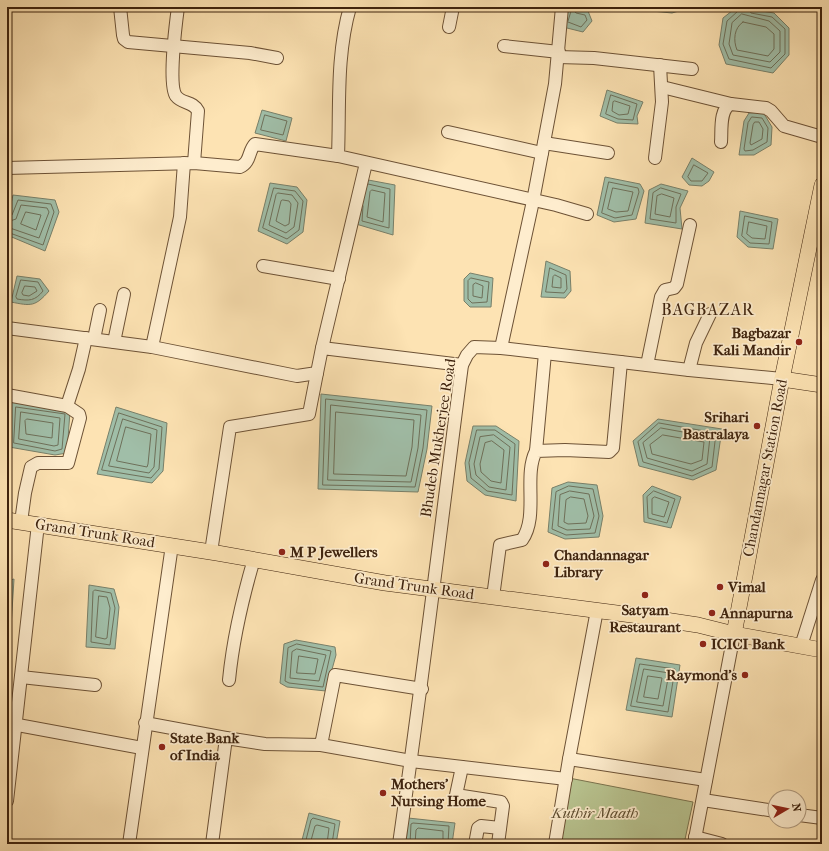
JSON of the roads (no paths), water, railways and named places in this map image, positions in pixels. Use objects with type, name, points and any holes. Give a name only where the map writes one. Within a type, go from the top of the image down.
[{"type":"main road","name":"Chandannagar Station Road","points":[[734,634],[782,379],[822,185]]},
{"type":"main road","points":[[782,379],[822,385]]},
{"type":"main road","name":"Grand Trunk Road","points":[[14,521],[172,545],[432,590],[597,610],[698,625],[734,634],[822,650]]},
{"type":"street","points":[[120,7],[124,39],[128,42],[250,53],[277,58]]},
{"type":"street","points":[[152,347],[180,217],[198,111],[192,104],[176,96],[173,89],[174,45],[178,7]]},
{"type":"street","points":[[338,156],[338,83],[343,42],[350,7]]},
{"type":"street","points":[[449,27],[453,7]]},
{"type":"street","points":[[501,348],[534,201],[556,84],[562,7]]},
{"type":"street","points":[[504,46],[559,55],[692,69]]},
{"type":"street","points":[[655,158],[661,116],[662,87],[660,65]]},
{"type":"street","points":[[662,87],[731,104],[766,108],[771,111],[784,126],[822,137]]},
{"type":"street","points":[[721,142],[724,112],[726,106],[731,104]]},
{"type":"street","points":[[448,132],[543,148],[608,153]]},
{"type":"street","points":[[7,168],[189,163],[240,167],[248,160],[252,147],[255,144],[338,156],[587,214]]},
{"type":"street","points":[[211,552],[230,427],[309,414],[322,348],[366,163]]},
{"type":"street","points":[[647,366],[661,297],[665,290],[674,288],[677,284],[690,225]]},
{"type":"street","points":[[263,266],[339,279]]},
{"type":"street","points":[[114,342],[124,294]]},
{"type":"street","points":[[67,406],[100,310]]},
{"type":"street","points":[[689,370],[694,349],[710,314]]},
{"type":"street","points":[[7,328],[152,347],[297,376],[317,373]]},
{"type":"street","name":"Bhudeb Mukherjee Road","points":[[399,844],[422,689],[432,590],[462,365],[467,355],[474,347],[501,348],[647,366],[782,379]]},
{"type":"street","points":[[322,348],[462,365]]},
{"type":"street","points":[[493,597],[500,546],[522,540],[526,532],[530,506],[533,462],[536,451],[545,353]]},
{"type":"street","points":[[536,451],[612,451],[615,436],[621,362]]},
{"type":"street","points":[[7,395],[67,406],[79,414],[80,418],[68,463],[38,463],[31,467],[25,493],[14,521]]},
{"type":"street","points":[[7,801],[12,724],[21,677],[38,524]]},
{"type":"street","points":[[129,844],[145,723],[172,545]]},
{"type":"street","points":[[229,680],[234,638],[242,599],[254,559]]},
{"type":"street","points":[[801,646],[822,580]]},
{"type":"street","points":[[555,844],[569,759],[597,610]]},
{"type":"street","points":[[722,844],[694,840],[703,800],[734,634]]},
{"type":"street","points":[[321,745],[335,675],[422,689]]},
{"type":"street","points":[[21,677],[95,685]]},
{"type":"street","points":[[145,723],[265,744],[321,745],[411,761],[566,779]]},
{"type":"street","points":[[12,724],[142,748]]},
{"type":"street","points":[[212,844],[226,738]]},
{"type":"street","points":[[569,759],[706,780]]},
{"type":"street","points":[[462,767],[456,795],[501,802],[503,806],[498,844]]},
{"type":"street","points":[[703,800],[767,810]]},
{"type":"street","points":[[807,816],[822,818]]},
{"type":"street","points":[[475,844],[478,828],[500,828]]},
{"type":"water","points":[[566,7],[588,11],[592,21],[583,32],[563,27]]},
{"type":"water","points":[[650,7],[683,7],[682,10],[672,13],[652,11]]},
{"type":"water","points":[[737,7],[774,13],[789,28],[789,55],[773,73],[726,64],[719,45],[723,18]]},
{"type":"water","points":[[607,90],[643,102],[637,116],[638,124],[617,123],[600,116]]},
{"type":"water","points":[[262,110],[292,118],[286,141],[255,133]]},
{"type":"water","points":[[763,112],[772,127],[771,145],[754,155],[739,155],[744,121],[749,113]]},
{"type":"water","points":[[692,158],[714,172],[709,181],[702,186],[689,185],[682,177]]},
{"type":"water","points":[[605,177],[640,184],[644,191],[636,219],[614,222],[597,215]]},
{"type":"water","points":[[363,179],[395,185],[393,235],[356,224]]},
{"type":"water","points":[[270,183],[297,187],[307,200],[303,232],[287,244],[258,231]]},
{"type":"water","points":[[661,184],[688,191],[680,208],[682,229],[645,223],[649,190]]},
{"type":"water","points":[[13,195],[55,200],[59,212],[45,251],[7,235],[7,221]]},
{"type":"water","points":[[740,211],[778,219],[773,249],[748,247],[737,237]]},
{"type":"water","points":[[546,261],[570,271],[571,291],[565,298],[541,297]]},
{"type":"water","points":[[470,273],[493,278],[491,307],[470,307],[464,301],[464,279]]},
{"type":"water","points":[[17,276],[40,279],[49,291],[36,303],[23,304],[11,302]]},
{"type":"water","points":[[321,394],[432,406],[427,449],[418,492],[318,489]]},
{"type":"water","points":[[11,401],[70,411],[67,453],[55,455],[9,447]]},
{"type":"water","points":[[116,407],[167,423],[163,471],[152,483],[97,474]]},
{"type":"water","points":[[658,419],[722,429],[716,470],[693,480],[639,466],[633,441]]},
{"type":"water","points":[[473,426],[496,426],[519,441],[516,501],[485,495],[467,481],[465,463]]},
{"type":"water","points":[[568,482],[597,485],[603,516],[599,537],[565,539],[548,532],[552,488]]},
{"type":"water","points":[[652,486],[681,497],[671,528],[644,522],[643,495]]},
{"type":"water","points":[[14,579],[8,675],[7,675],[7,581]]},
{"type":"water","points":[[89,585],[114,589],[119,607],[115,649],[86,647]]},
{"type":"water","points":[[296,640],[335,647],[336,655],[326,691],[287,687],[280,683],[284,644]]},
{"type":"water","points":[[636,658],[680,665],[672,717],[626,710]]},
{"type":"water","points":[[309,813],[340,821],[336,844],[301,844]]},
{"type":"water","points":[[408,818],[455,823],[452,844],[406,844]]},
{"type":"place","name":"Bagbazar Kali Mandir","points":[[799,342]]},
{"type":"place","name":"Srihari Bastralaya","points":[[757,426]]},
{"type":"place","name":"M P Jewellers","points":[[282,552]]},
{"type":"place","name":"Chandannagar Library","points":[[546,564]]},
{"type":"place","name":"Vimal","points":[[720,587]]},
{"type":"place","name":"Satyam Restaurant","points":[[645,595]]},
{"type":"place","name":"Annapurna","points":[[712,613]]},
{"type":"place","name":"ICICI Bank","points":[[703,644]]},
{"type":"place","name":"Raymond's","points":[[745,675]]},
{"type":"place","name":"State Bank of India","points":[[162,747]]},
{"type":"place","name":"Mothers' Nursing Home","points":[[383,793]]},
{"type":"district","name":"BAGBAZAR","points":[[708,309]]},
{"type":"park label","name":"Kuthir Maath","points":[[595,813]]}]
